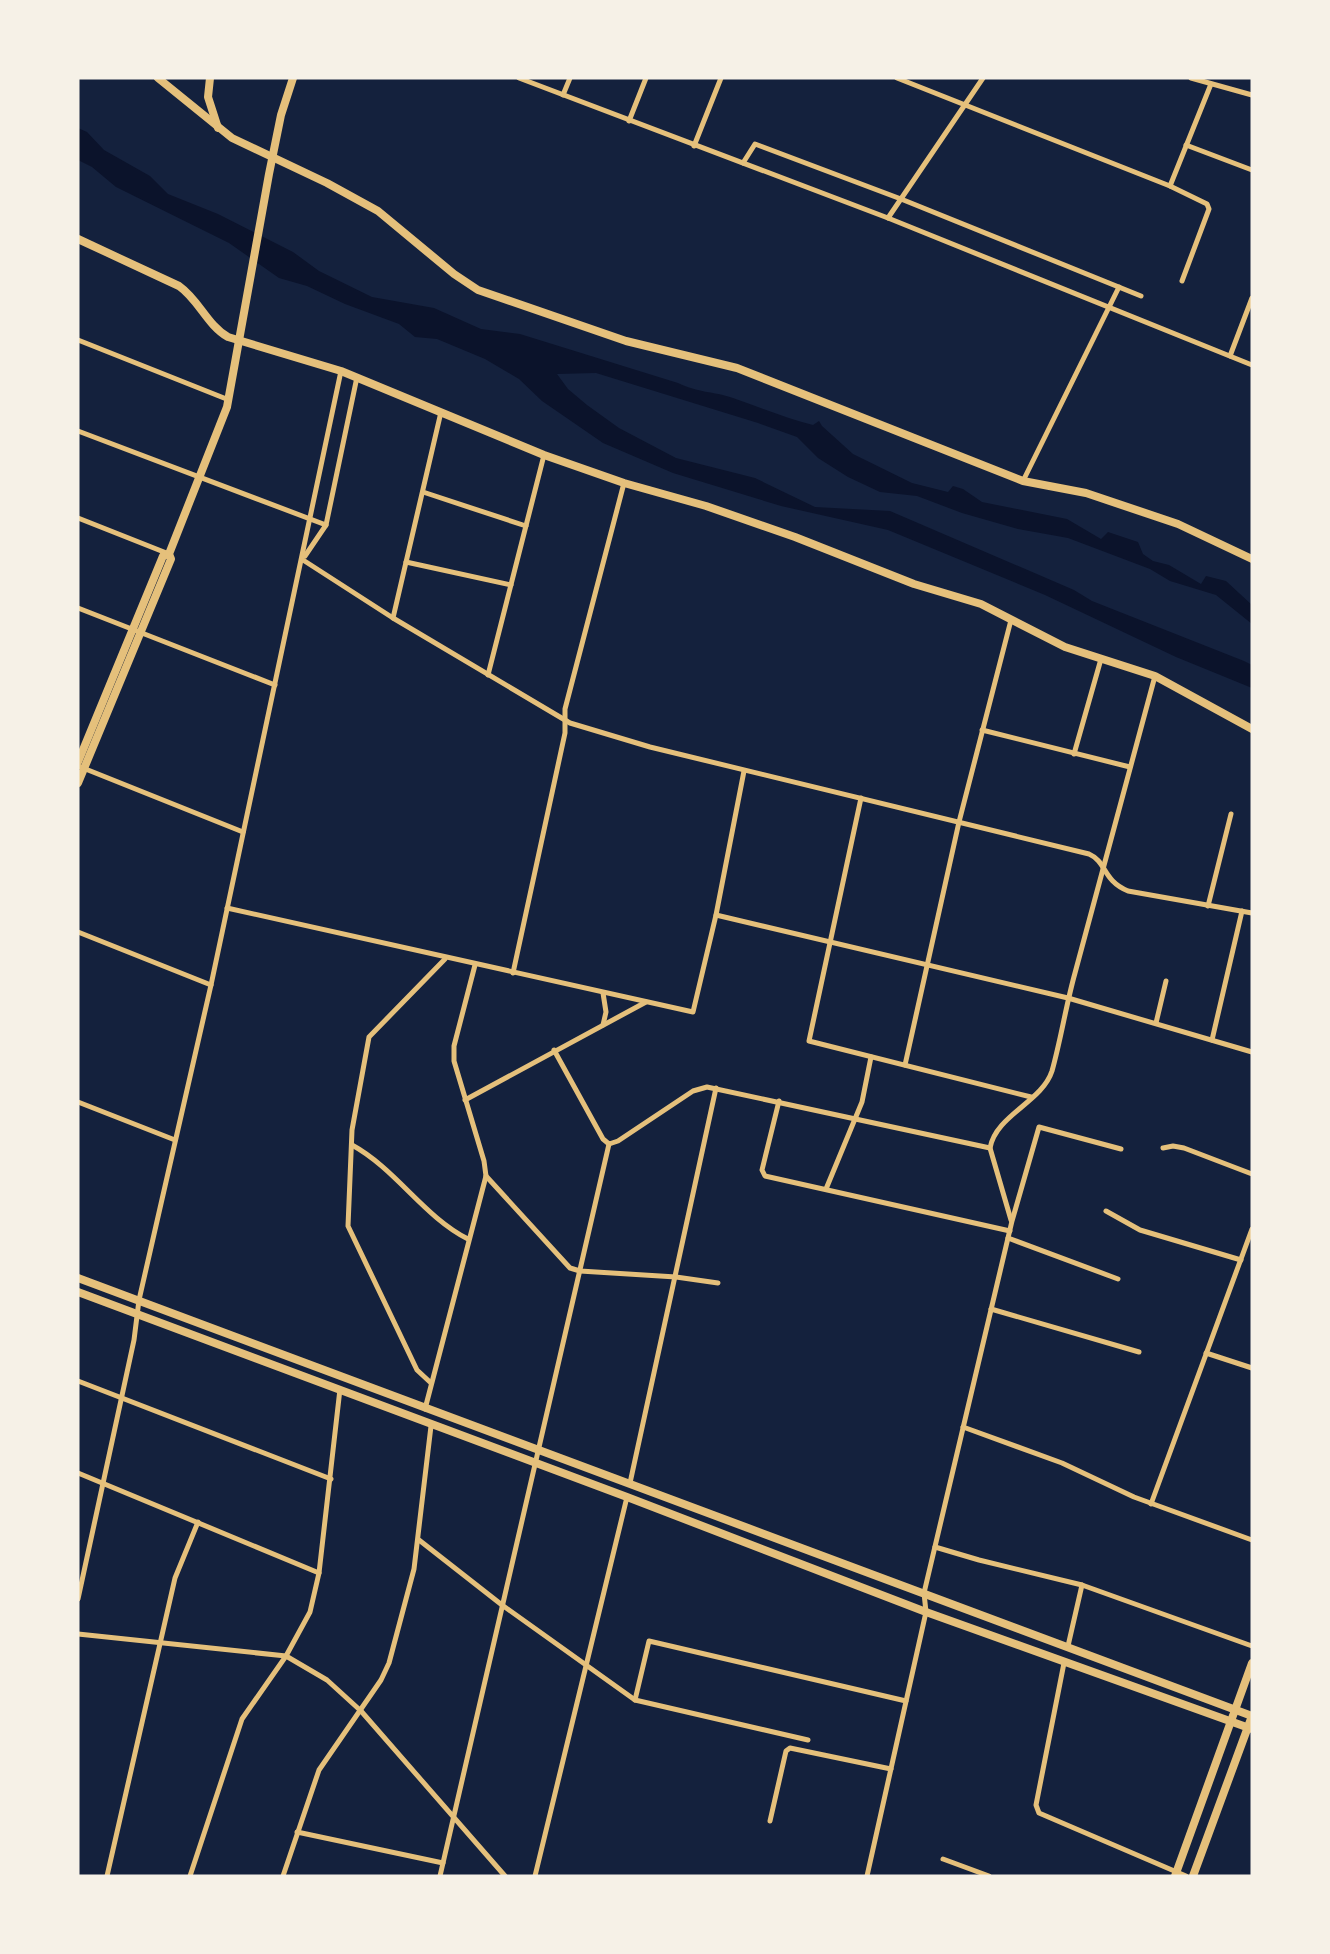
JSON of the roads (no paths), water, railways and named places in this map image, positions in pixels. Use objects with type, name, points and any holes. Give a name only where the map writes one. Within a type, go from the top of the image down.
[{"type":"main road","points":[[158,78],[218,129],[248,147],[327,183],[390,220],[454,274],[478,290],[626,340],[737,368],[1023,481],[1117,502],[1178,524],[1251,556]]},
{"type":"main road","points":[[210,78],[208,98],[218,129]]},
{"type":"main road","points":[[80,766],[141,633],[171,559],[169,554],[221,428],[229,400],[268,174],[281,115],[293,78]]},
{"type":"main road","points":[[78,239],[179,286],[188,292],[215,328],[239,341],[341,371],[544,455],[624,483],[706,506],[795,537],[914,584],[981,604],[1065,647],[1155,676],[1252,729]]},
{"type":"main road","points":[[78,783],[80,766],[132,630],[163,556],[169,554]]},
{"type":"main road","points":[[78,1278],[1252,1716],[1250,1729],[1193,1876]]},
{"type":"main road","points":[[78,1292],[340,1389],[431,1426],[627,1497],[926,1612],[1250,1729]]},
{"type":"main road","points":[[1175,1874],[1252,1663]]},
{"type":"street","points":[[519,78],[888,218],[1110,310],[1252,365]]},
{"type":"street","points":[[563,95],[570,78]]},
{"type":"street","points":[[629,120],[646,78]]},
{"type":"street","points":[[694,146],[720,78]]},
{"type":"street","points":[[897,78],[1170,186],[1207,204],[1209,209],[1182,281]]},
{"type":"street","points":[[888,218],[983,78]]},
{"type":"street","points":[[1191,78],[1252,95]]},
{"type":"street","points":[[1170,186],[1211,84]]},
{"type":"street","points":[[742,163],[755,144],[901,199],[1141,296]]},
{"type":"street","points":[[1186,145],[1252,170]]},
{"type":"street","points":[[1023,481],[1110,310],[1119,287]]},
{"type":"street","points":[[1230,356],[1252,298]]},
{"type":"street","points":[[78,340],[229,400]]},
{"type":"street","points":[[78,1599],[122,1399],[139,1300],[211,985],[303,560],[341,371]]},
{"type":"street","points":[[303,560],[326,525],[357,377]]},
{"type":"street","points":[[393,618],[441,412]]},
{"type":"street","points":[[78,431],[310,521],[326,525]]},
{"type":"street","points":[[489,675],[544,455]]},
{"type":"street","points":[[513,973],[565,721],[565,709],[624,483]]},
{"type":"street","points":[[423,492],[526,526]]},
{"type":"street","points":[[78,518],[169,554]]},
{"type":"street","points":[[303,560],[393,618],[565,721],[650,747],[744,771],[1089,854],[1097,858],[1113,885],[1128,891],[1252,913]]},
{"type":"street","points":[[406,562],[511,585]]},
{"type":"street","points":[[78,608],[275,685]]},
{"type":"street","points":[[905,1065],[959,822],[1011,620]]},
{"type":"street","points":[[1074,754],[1101,659]]},
{"type":"street","points":[[1012,1221],[990,1148],[994,1136],[1051,1072],[1068,998],[1155,676]]},
{"type":"street","points":[[982,730],[1130,766]]},
{"type":"street","points":[[80,766],[243,832]]},
{"type":"street","points":[[227,908],[445,959],[693,1012],[716,915],[744,771]]},
{"type":"street","points":[[861,798],[809,1041],[1031,1097]]},
{"type":"street","points":[[1208,906],[1231,814]]},
{"type":"street","points":[[1212,1040],[1242,912]]},
{"type":"street","points":[[716,915],[1068,998],[1252,1052]]},
{"type":"street","points":[[78,932],[211,985]]},
{"type":"street","points":[[431,1383],[417,1370],[348,1226],[354,1118],[366,1042],[445,959]]},
{"type":"street","points":[[425,1409],[486,1176],[484,1161],[453,1053],[475,965]]},
{"type":"street","points":[[1156,1023],[1166,981]]},
{"type":"street","points":[[603,993],[606,1012],[603,1025]]},
{"type":"street","points":[[465,1101],[554,1050],[646,1002]]},
{"type":"street","points":[[554,1050],[603,1139],[609,1144]]},
{"type":"street","points":[[826,1190],[856,1118],[871,1057]]},
{"type":"street","points":[[609,1144],[618,1141],[693,1091],[700,1088],[716,1088],[990,1148]]},
{"type":"street","points":[[630,1484],[716,1088]]},
{"type":"street","points":[[779,1101],[762,1170],[765,1176],[1010,1231]]},
{"type":"street","points":[[78,1102],[176,1140]]},
{"type":"street","points":[[867,1876],[926,1612],[924,1593],[1012,1221],[1039,1127],[1121,1149]]},
{"type":"street","points":[[440,1876],[609,1144]]},
{"type":"street","points":[[352,1146],[369,1155],[452,1230],[468,1239]]},
{"type":"street","points":[[1162,1148],[1173,1146],[1184,1148],[1252,1174]]},
{"type":"street","points":[[486,1176],[564,1264],[580,1271],[676,1277],[718,1283]]},
{"type":"street","points":[[1106,1211],[1140,1230],[1240,1260]]},
{"type":"street","points":[[1151,1504],[1252,1229]]},
{"type":"street","points":[[1008,1238],[1118,1279]]},
{"type":"street","points":[[991,1309],[1139,1352]]},
{"type":"street","points":[[1206,1353],[1252,1368]]},
{"type":"street","points":[[78,1381],[331,1479]]},
{"type":"street","points":[[190,1876],[242,1719],[286,1656],[306,1622],[319,1573],[340,1389]]},
{"type":"street","points":[[283,1876],[319,1770],[361,1711],[389,1663],[409,1591],[418,1540],[431,1426]]},
{"type":"street","points":[[963,1427],[1062,1463],[1151,1504],[1252,1540]]},
{"type":"street","points":[[78,1473],[319,1573]]},
{"type":"street","points":[[535,1876],[627,1497]]},
{"type":"street","points":[[107,1876],[175,1578],[198,1522]]},
{"type":"street","points":[[418,1540],[502,1605],[635,1701],[808,1740]]},
{"type":"street","points":[[935,1547],[1082,1585],[1252,1646]]},
{"type":"street","points":[[1068,1646],[1082,1585]]},
{"type":"street","points":[[78,1634],[286,1656],[327,1680],[361,1711],[505,1876]]},
{"type":"street","points":[[635,1701],[649,1641],[906,1701]]},
{"type":"street","points":[[1064,1663],[1036,1805],[1038,1813],[1175,1874],[1186,1876]]},
{"type":"street","points":[[770,1821],[786,1751],[790,1748],[891,1769]]},
{"type":"street","points":[[297,1832],[443,1863]]},
{"type":"street","points":[[943,1859],[989,1876]]},
{"type":"water","points":[[78,128],[87,132],[104,150],[150,176],[168,194],[218,214],[293,252],[319,271],[372,297],[434,308],[481,329],[520,334],[692,389],[733,398],[813,425],[819,421],[853,454],[912,483],[948,492],[953,486],[963,489],[982,502],[1067,519],[1101,539],[1108,532],[1138,542],[1143,554],[1153,561],[1169,565],[1201,584],[1206,576],[1226,581],[1252,605],[1252,624],[1216,595],[1170,581],[1150,569],[1068,538],[1018,529],[962,513],[917,496],[880,492],[848,477],[818,458],[797,437],[596,373],[557,374],[568,389],[619,428],[676,458],[755,478],[815,507],[890,511],[1074,590],[1092,601],[1244,661],[1252,665],[1252,688],[1176,657],[1045,595],[888,530],[781,506],[673,473],[603,443],[542,401],[519,379],[485,359],[437,339],[415,337],[399,324],[345,304],[307,286],[279,278],[229,243],[116,187],[92,167],[78,160]]}]
